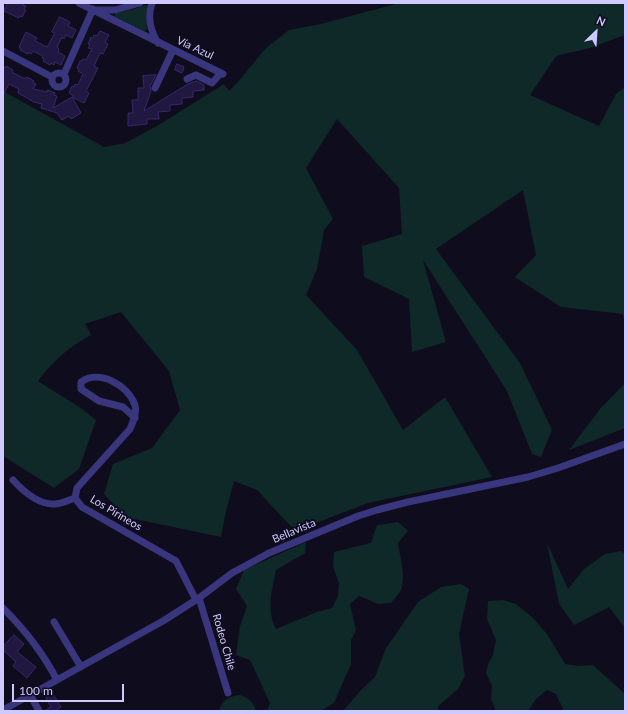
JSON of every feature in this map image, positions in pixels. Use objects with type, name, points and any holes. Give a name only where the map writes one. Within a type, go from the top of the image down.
[{"type":"street","name":"Vía Azul","points":[[78,3],[222,73],[212,83],[196,75],[187,79]]},
{"type":"street","name":"Vía Azul","points":[[93,9],[115,10],[140,3]]},
{"type":"street","points":[[152,3],[150,24],[151,30],[158,43]]},
{"type":"street","points":[[52,77],[52,82],[54,85],[59,87],[64,85],[66,82],[64,74],[93,9]]},
{"type":"street","points":[[3,50],[52,77]]},
{"type":"street","points":[[155,88],[173,50]]},
{"type":"street","points":[[52,77],[59,72],[64,74]]},
{"type":"street","points":[[87,377],[106,378],[118,384],[128,393],[135,406],[135,418],[123,407],[99,401],[81,389],[81,382],[87,377]]},
{"type":"street","name":"Los Pirineos","points":[[135,418],[130,429],[77,488],[75,498],[82,507],[176,561],[198,599]]},
{"type":"street","name":"Bellavista","points":[[3,710],[163,621],[198,599],[226,577],[256,559],[358,516],[408,502],[528,477],[625,444]]},
{"type":"street","points":[[13,480],[22,490],[43,503],[54,505],[75,498]]},
{"type":"street","name":"Rodeo Chile","points":[[198,599],[228,693]]},
{"type":"street","points":[[3,608],[30,638],[46,659],[58,680]]},
{"type":"street","points":[[54,622],[81,667]]},
{"type":"street","points":[[30,696],[39,711]]},
{"type":"green space","points":[[399,3],[625,3],[625,35],[590,48],[556,56],[530,95],[599,126],[616,94],[625,87],[625,324],[623,314],[561,307],[515,277],[536,255],[523,190],[436,249],[520,363],[552,430],[541,457],[532,454],[507,391],[423,260],[446,342],[412,352],[409,299],[364,277],[362,246],[402,234],[399,188],[337,119],[306,168],[333,219],[324,230],[317,269],[306,295],[357,350],[403,430],[445,397],[492,477],[368,503],[295,531],[257,490],[234,481],[221,537],[125,517],[104,494],[113,464],[152,448],[180,410],[169,371],[121,312],[85,324],[91,335],[62,355],[38,381],[82,409],[96,420],[79,469],[54,488],[3,456],[3,91],[104,147],[125,143],[157,126],[224,84],[229,91],[266,48],[289,30],[321,24]]},
{"type":"green space","points":[[146,5],[147,29],[145,31],[114,16],[116,13]]},
{"type":"green space","points":[[625,383],[625,428],[569,450],[600,409]]},
{"type":"green space","points":[[398,522],[408,531],[398,543],[403,572],[401,590],[391,603],[378,604],[359,596],[350,604],[356,630],[351,640],[351,664],[334,703],[321,711],[267,711],[270,703],[250,660],[236,655],[240,626],[247,606],[236,589],[244,570],[306,542],[305,553],[276,570],[271,600],[271,614],[276,629],[317,612],[332,608],[338,596],[339,583],[333,567],[334,552],[371,543],[377,525]]},
{"type":"green space","points":[[547,543],[568,589],[584,569],[605,554],[621,551],[625,554],[625,628],[609,607],[574,625],[559,604]]},
{"type":"green space","points":[[461,584],[469,589],[459,634],[465,676],[458,689],[438,706],[438,711],[343,711],[361,690],[375,677],[386,648],[418,602],[441,587]]},
{"type":"green space","points":[[503,600],[516,604],[533,618],[547,634],[565,664],[577,666],[593,665],[625,694],[625,711],[564,711],[556,694],[547,690],[536,699],[528,711],[496,711],[491,699],[492,686],[486,673],[488,664],[493,655],[496,640],[487,619],[488,601]]},
{"type":"green space","points":[[240,695],[251,701],[256,711],[219,711],[226,699],[232,696]]},
{"type":"building","points":[[8,3],[24,3],[23,5],[26,6],[24,9],[26,10],[22,17],[20,16],[19,18],[4,11]]},
{"type":"building","points":[[60,17],[70,22],[68,26],[76,30],[72,38],[66,35],[64,39],[62,37],[57,47],[59,49],[58,52],[65,56],[61,65],[55,62],[54,65],[51,63],[50,65],[43,61],[43,56],[33,51],[31,54],[28,52],[28,54],[20,50],[21,48],[19,47],[26,32],[37,38],[35,41],[47,47],[55,33],[52,32]]},
{"type":"building","points":[[100,31],[109,35],[105,42],[108,44],[103,54],[100,53],[94,66],[98,68],[86,91],[89,93],[84,103],[72,97],[74,96],[69,93],[72,86],[74,87],[75,84],[78,85],[83,74],[78,71],[79,69],[77,68],[80,61],[83,59],[86,60],[92,49],[88,48],[91,37],[93,38],[94,35],[97,36]]},
{"type":"building","points":[[177,64],[184,67],[182,73],[175,70]]},
{"type":"building","points":[[3,66],[13,70],[12,72],[23,78],[27,77],[34,81],[33,83],[36,84],[33,89],[47,92],[47,90],[55,93],[54,95],[57,96],[53,108],[72,97],[81,113],[71,119],[69,116],[62,120],[57,113],[41,108],[42,104],[34,102],[18,93],[19,89],[9,84],[3,95]]},
{"type":"building","points":[[156,75],[150,86],[151,91],[144,111],[188,84],[196,81],[204,85],[204,90],[193,91],[193,97],[182,98],[182,104],[170,105],[170,111],[158,112],[159,119],[147,119],[147,124],[128,126],[128,113],[133,113],[132,100],[138,100],[138,88],[144,88],[143,76]]},
{"type":"building","points":[[14,635],[24,644],[17,652],[36,667],[27,678],[13,666],[16,662],[3,650],[3,647]]},
{"type":"building","points":[[53,694],[61,707],[55,711],[44,711],[51,707],[46,698]]}]
